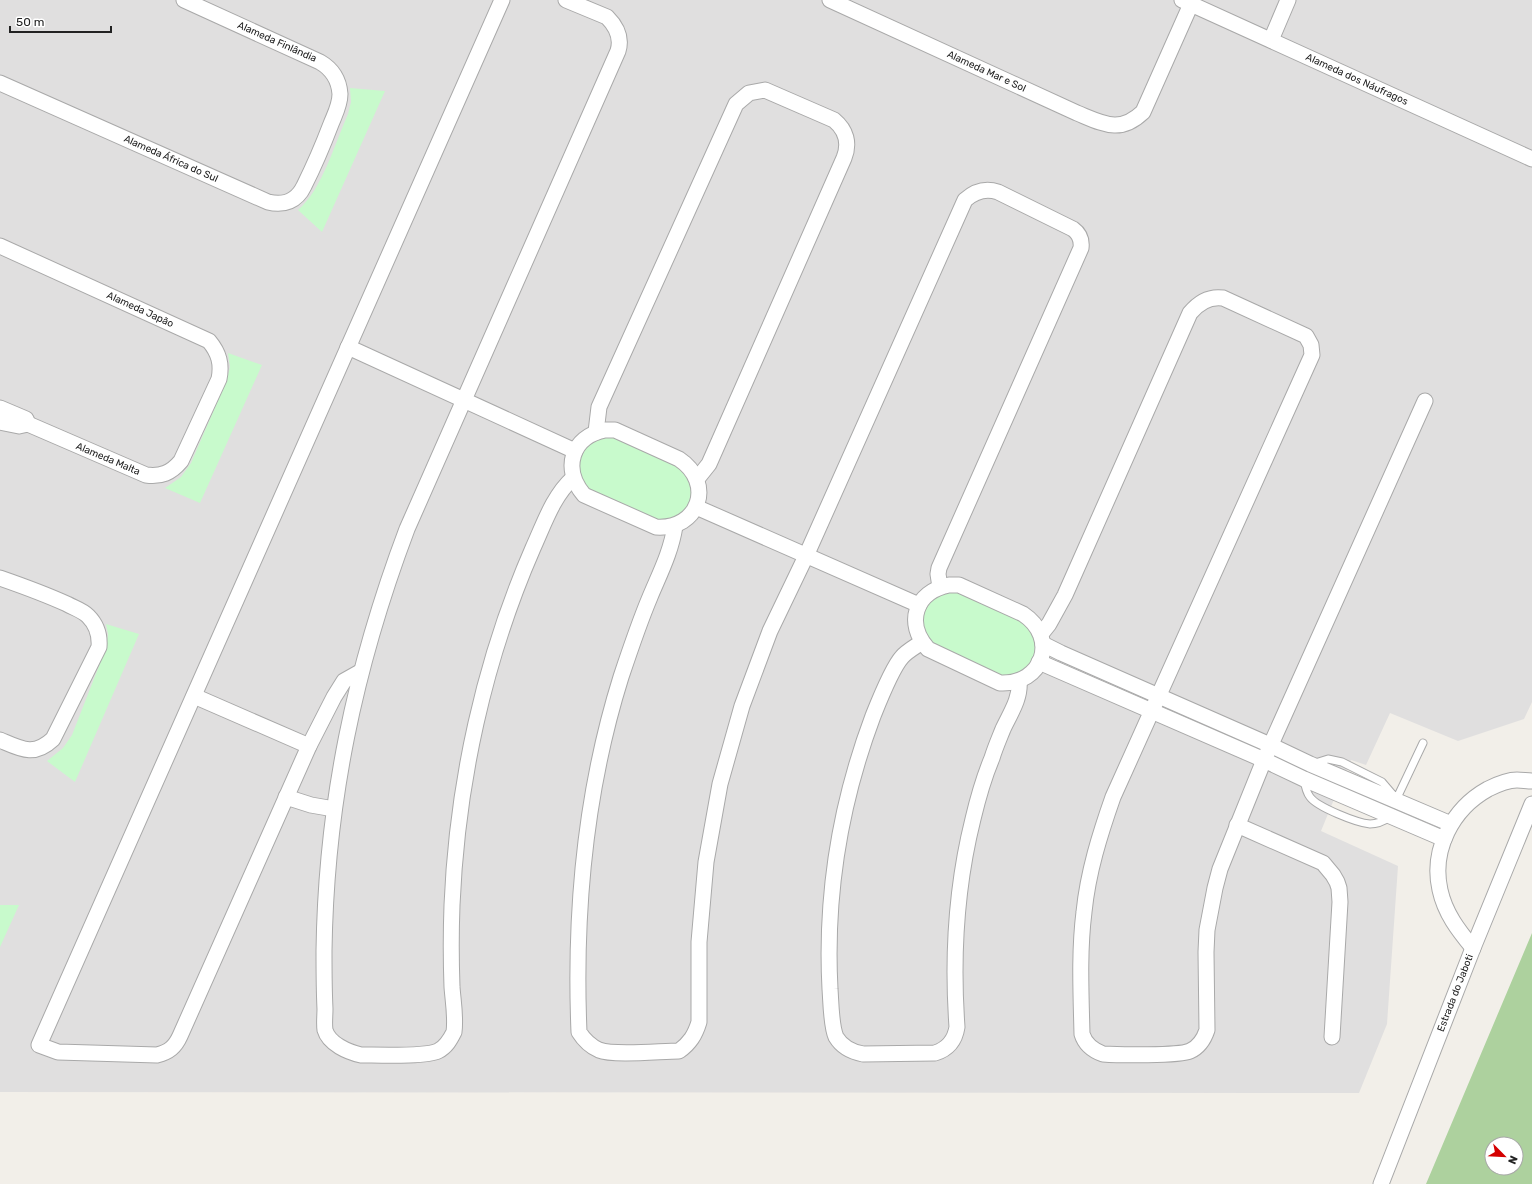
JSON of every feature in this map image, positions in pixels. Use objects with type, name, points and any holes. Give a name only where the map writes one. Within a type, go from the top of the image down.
[{"type":"street","name":"Alameda Finlândia","points":[[184,0],[320,62],[331,70],[340,89],[339,103],[320,153]]},
{"type":"street","points":[[360,672],[344,681],[334,697],[309,746],[180,1036],[174,1046],[169,1051],[157,1055],[58,1052],[39,1045],[502,0]]},
{"type":"street","points":[[566,0],[607,17],[619,34],[619,46],[407,529],[378,608],[360,672],[347,730],[334,809],[327,874],[324,922],[325,1030],[338,1045],[352,1053],[361,1055],[429,1054],[437,1052],[443,1048],[449,1042],[454,1032],[452,945],[455,864],[465,784],[484,693],[498,641],[527,561],[546,519],[560,493],[573,478]]},
{"type":"street","points":[[1271,40],[1288,0]]},
{"type":"street","name":"Alameda Mar e Sol","points":[[839,2],[1100,122],[1118,126],[1134,120],[1143,112],[1186,2]]},
{"type":"street","name":"Alameda dos Náufragos","points":[[1186,2],[1532,159]]},
{"type":"street","name":"Alameda África do Sul","points":[[0,83],[275,203],[287,202],[297,196],[304,186],[320,153]]},
{"type":"street","points":[[596,432],[599,407],[736,104],[749,93],[765,90],[834,120],[840,125],[847,139],[844,158],[709,464],[697,480]]},
{"type":"street","points":[[675,526],[672,544],[635,637],[610,718],[600,759],[586,838],[578,939],[579,1032],[593,1047],[608,1052],[680,1051],[687,1045],[697,1031],[700,1022],[699,949],[702,902],[710,836],[720,784],[742,706],[755,668],[770,631],[806,556],[965,200],[979,191],[992,190],[1073,229],[1081,239],[1081,248],[939,568],[938,574],[940,587]]},
{"type":"street","name":"Alameda Japão","points":[[0,246],[209,341],[219,358],[221,372],[203,413]]},
{"type":"street","points":[[1042,639],[1065,595],[1194,307],[1206,299],[1217,297],[1223,298],[1302,332],[1309,340],[1312,355],[1113,797],[1094,856],[1084,910],[1080,959],[1082,1034],[1087,1044],[1096,1052],[1109,1054],[1184,1054],[1196,1047],[1205,1037],[1207,1030],[1206,952],[1211,908],[1220,869],[1270,745],[1425,400]]},
{"type":"street","points":[[348,347],[575,451]]},
{"type":"street","name":"Alameda Malta","points":[[0,408],[26,419],[28,424]]},
{"type":"street","name":"Alameda Malta","points":[[0,422],[19,426],[28,424],[146,475],[158,476],[171,471],[181,461],[203,413]]},
{"type":"street","points":[[615,430],[687,464],[693,471],[697,480],[699,498],[696,507],[684,522],[666,528],[647,525],[584,495],[573,478],[571,469],[572,460],[580,443],[587,436],[596,432],[615,430]]},
{"type":"street","points":[[696,507],[919,605]]},
{"type":"street","points":[[0,578],[49,596],[82,611],[88,615],[96,627],[99,640],[99,647],[53,740],[42,748],[27,750],[19,749],[0,740]]},
{"type":"street","points":[[959,585],[1031,619],[1037,626],[1042,639],[1042,653],[1034,670],[1027,677],[1019,681],[1009,683],[1000,682],[991,680],[928,649],[917,634],[915,624],[916,615],[919,605],[924,597],[931,591],[940,587],[959,585]]},
{"type":"street","points":[[1042,639],[1061,653],[1310,764],[1451,824]]},
{"type":"street","points":[[922,642],[902,657],[891,676],[877,708],[854,773],[838,840],[830,911],[829,962],[831,1000],[834,1032],[840,1043],[850,1050],[863,1054],[935,1053],[945,1048],[954,1039],[958,1027],[955,990],[955,937],[957,908],[965,855],[973,818],[989,766],[1018,697],[1019,681]]},
{"type":"street","points":[[1039,662],[1444,839]]},
{"type":"street","points":[[194,696],[309,746]]},
{"type":"street","points":[[1304,779],[1310,764]]},
{"type":"street","points":[[1473,948],[1454,923],[1443,901],[1440,888],[1439,863],[1444,839],[1451,824],[1472,799],[1493,787],[1516,780],[1532,781]]},
{"type":"street","points":[[286,797],[311,805],[334,809]]},
{"type":"street","points":[[1392,816],[1389,814],[1387,808],[1390,802],[1396,800]]},
{"type":"street","name":"Estrada do Jaboti","points":[[1381,1184],[1473,948],[1532,804]]},
{"type":"street","points":[[1237,825],[1323,863],[1337,882],[1340,902],[1332,1037]]},
{"type":"lane","points":[[1396,800],[1423,743]]},
{"type":"shaded area","points":[[0,0],[1532,0],[1532,702],[1524,719],[1458,741],[1390,713],[1366,765],[1351,760],[1321,831],[1398,866],[1387,1024],[1359,1093],[0,1092]]},
{"type":"green space","points":[[350,88],[385,91],[322,232],[298,210],[314,191],[327,165],[348,114],[351,102]]},
{"type":"green space","points":[[228,353],[262,365],[200,503],[165,488],[181,477],[191,463],[226,382],[230,367]]},
{"type":"green space","points":[[606,437],[613,437],[664,459],[674,464],[687,475],[692,493],[687,507],[679,516],[665,521],[658,520],[638,513],[589,489],[582,478],[579,465],[580,459],[582,453],[591,443]]},
{"type":"green space","points":[[950,592],[957,592],[1020,620],[1031,630],[1036,644],[1033,659],[1029,666],[1016,674],[1001,676],[932,644],[925,633],[923,626],[926,608],[937,596]]},
{"type":"green space","points":[[106,624],[139,634],[75,782],[47,761],[63,748],[72,735],[106,648],[108,634]]},
{"type":"green space","points":[[0,905],[19,905],[0,947]]},
{"type":"green space","points":[[1532,933],[1532,1184],[1426,1184]]}]
